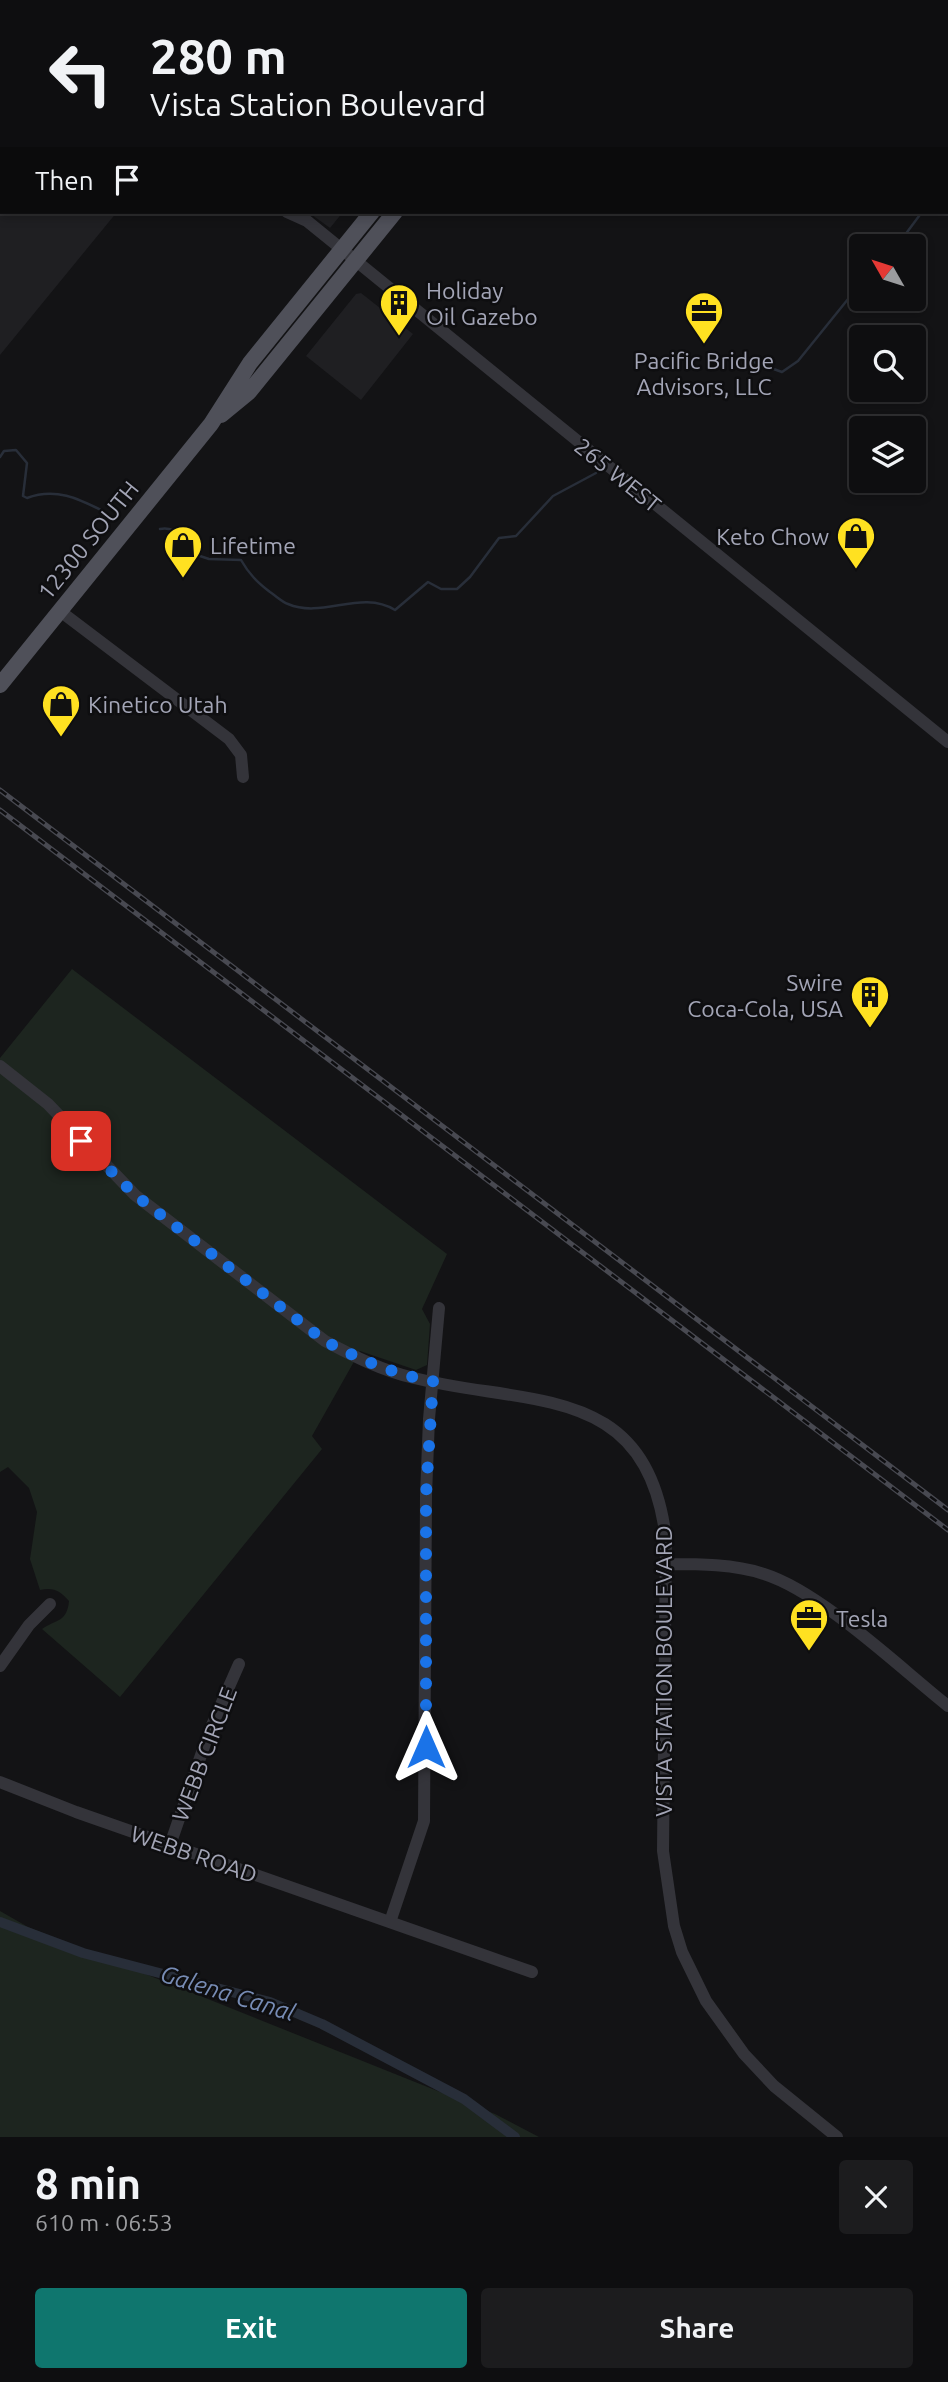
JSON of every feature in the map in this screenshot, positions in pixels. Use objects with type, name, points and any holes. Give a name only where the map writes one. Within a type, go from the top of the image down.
[{"type":"main road","name":"12300 SOUTH","points":[[0,685],[211,424],[250,363],[370,214]]},
{"type":"main road","name":"12300 SOUTH","points":[[211,424],[249,392],[394,214]]},
{"type":"street","name":"265 WEST","points":[[291,214],[307,221],[356,260],[471,357],[948,742]]},
{"type":"street","points":[[60,611],[229,739],[241,755],[243,778]]},
{"type":"street","name":"VISTA STATION BOULEVARD","points":[[0,1066],[48,1104],[135,1195],[325,1341],[357,1358],[414,1378],[549,1401],[581,1412],[618,1434],[635,1449],[653,1478],[662,1504],[668,1564],[663,1851],[670,1905],[682,1952],[706,2001],[744,2054],[774,2086],[837,2137]]},
{"type":"street","points":[[390,1922],[424,1821],[426,1495],[439,1308]]},
{"type":"street","points":[[668,1564],[733,1567],[764,1573],[793,1586],[817,1601],[948,1706]]},
{"type":"street","points":[[0,1666],[29,1625],[50,1604]]},
{"type":"street","name":"WEBB CIRCLE","points":[[170,1845],[209,1732],[239,1664]]},
{"type":"street","name":"WEBB ROAD","points":[[0,1782],[24,1794],[532,1972]]},
{"type":"shaded area","points":[[0,214],[115,214],[0,355]]},
{"type":"shaded area","points":[[311,214],[341,214],[330,228]]},
{"type":"shaded area","points":[[361,293],[413,334],[361,400],[306,356],[356,294]]},
{"type":"shaded area","points":[[72,969],[447,1254],[422,1309],[430,1324],[427,1365],[416,1370],[360,1351],[312,1436],[322,1449],[120,1697],[42,1629],[64,1616],[69,1601],[56,1591],[40,1590],[30,1559],[37,1512],[29,1488],[8,1467],[0,1472],[0,1058]]},
{"type":"shaded area","points":[[0,1911],[28,1927],[495,2114],[539,2137],[0,2137]]},
{"type":"waterway","points":[[906,234],[921,214]]},
{"type":"waterway","points":[[751,361],[782,372],[798,361],[849,298]]},
{"type":"waterway","points":[[0,457],[4,451],[16,450],[27,463],[23,496],[27,498],[58,494],[105,512]]},
{"type":"waterway","points":[[160,529],[177,532],[194,554],[209,559],[241,560],[257,581],[288,604],[315,608],[369,602],[395,610],[428,582],[441,589],[457,589],[470,577],[499,538],[516,536],[553,496],[596,473]]},
{"type":"waterway","name":"Galena Canal","points":[[0,1922],[83,1953],[270,2002],[322,2024],[464,2099],[515,2137]]},
{"type":"railway","points":[[0,790],[948,1510]]},
{"type":"railway","points":[[0,810],[948,1530]]},
{"type":"place","name":"Holiday Oil Gazebo","points":[[399,337]]},
{"type":"place","name":"Pacific Bridge Advisors, LLC","points":[[704,345]]},
{"type":"place","name":"Keto Chow","points":[[856,570]]},
{"type":"place","name":"Lifetime","points":[[183,579]]},
{"type":"place","name":"Kinetico Utah","points":[[61,738]]},
{"type":"place","name":"Swire Coca-Cola, USA","points":[[870,1029]]},
{"type":"place","name":"Tesla","points":[[809,1652]]},
{"type":"route","points":[[81,1141],[135,1195],[325,1341],[357,1358],[414,1378],[433,1381],[426,1495],[426,1747]]}]
